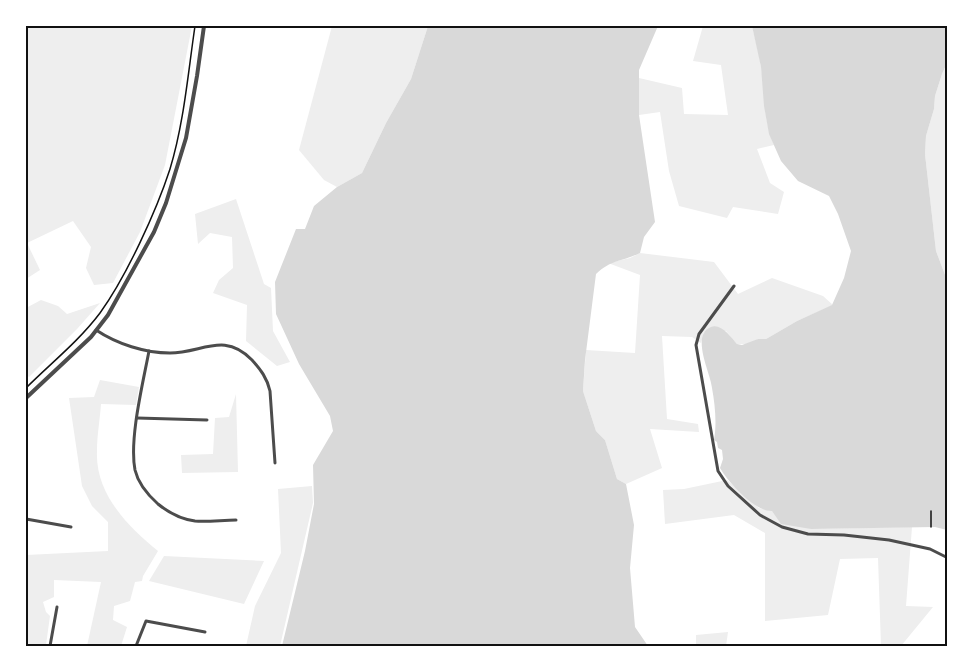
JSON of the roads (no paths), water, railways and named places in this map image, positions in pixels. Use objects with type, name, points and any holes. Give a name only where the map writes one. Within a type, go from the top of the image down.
[{"type":"street","points":[[26,398],[96,330],[108,315],[154,232],[166,203],[186,138],[204,26]]},
{"type":"street","points":[[734,286],[699,334],[696,345],[718,471],[723,480],[760,515],[794,532],[889,540],[930,549],[948,558]]},
{"type":"street","points":[[96,330],[118,342],[149,351],[186,352],[217,345],[231,345],[241,350],[262,371],[268,381],[276,463]]},
{"type":"street","points":[[149,351],[137,418],[134,459],[136,472],[153,499],[168,512],[194,521],[237,520]]},
{"type":"street","points":[[137,418],[207,420]]},
{"type":"street","points":[[26,519],[71,527]]},
{"type":"street","points":[[50,646],[57,608]]},
{"type":"street","points":[[136,646],[146,621],[205,632]]}]
